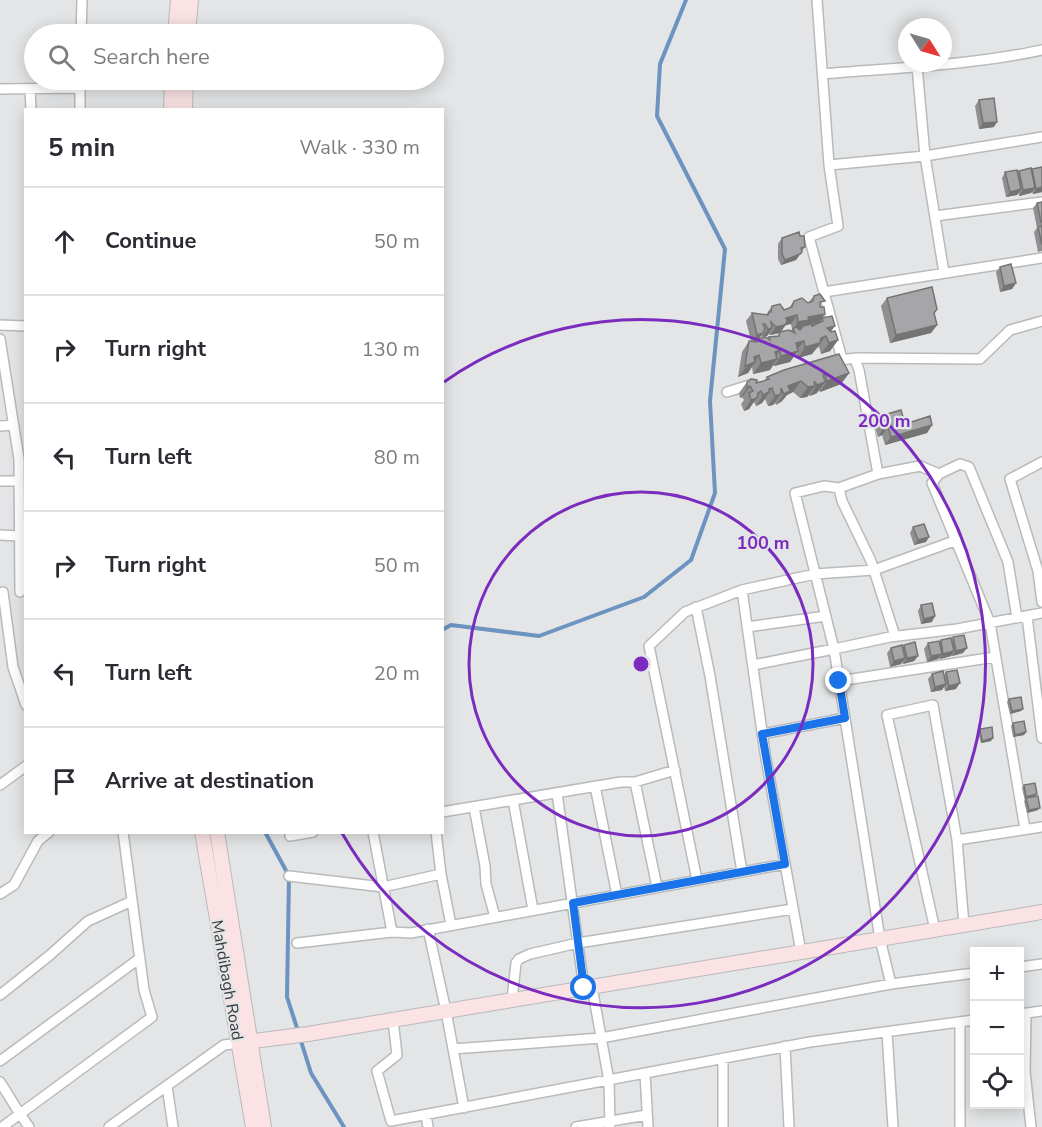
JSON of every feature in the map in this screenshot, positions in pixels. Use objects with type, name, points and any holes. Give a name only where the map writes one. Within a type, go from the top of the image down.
[{"type":"street","points":[[81,24],[82,0]]},
{"type":"street","points":[[176,24],[178,0]]},
{"type":"street","points":[[189,24],[191,0]]},
{"type":"street","points":[[817,0],[829,165],[838,226],[809,237],[842,359]]},
{"type":"street","points":[[952,62],[1023,55],[1042,50]]},
{"type":"street","points":[[823,74],[898,68]]},
{"type":"street","points":[[918,72],[925,156],[944,273]]},
{"type":"street","points":[[0,89],[24,89]]},
{"type":"street","points":[[30,90],[31,108]]},
{"type":"street","points":[[80,90],[80,108]]},
{"type":"street","points":[[171,108],[172,90]]},
{"type":"street","points":[[185,108],[186,90]]},
{"type":"street","points":[[829,165],[925,156],[1042,137]]},
{"type":"street","points":[[934,216],[1042,202]]},
{"type":"street","points":[[824,292],[1042,258]]},
{"type":"street","points":[[831,363],[842,359],[858,358],[980,359],[1010,330],[1042,321]]},
{"type":"street","points":[[0,325],[24,326]]},
{"type":"street","points":[[0,339],[3,380],[14,425],[19,459],[23,592],[2,592],[13,667],[24,699]]},
{"type":"street","points":[[858,358],[856,362],[878,474]]},
{"type":"street","points":[[727,392],[761,382]]},
{"type":"street","points":[[0,426],[14,425]]},
{"type":"street","points":[[1042,462],[1010,479],[1038,571],[1042,602]]},
{"type":"street","points":[[1017,618],[1008,562],[969,467],[960,464],[939,474],[932,483],[990,623],[1025,829]]},
{"type":"street","points":[[891,984],[880,939],[834,649],[795,493],[824,486],[839,488],[878,474],[920,466],[939,474]]},
{"type":"street","points":[[0,481],[19,481]]},
{"type":"street","points":[[839,488],[842,501],[874,570],[895,636]]},
{"type":"street","points":[[0,536],[20,536]]},
{"type":"street","points":[[697,880],[649,645],[685,612],[742,590],[815,574],[874,570],[957,540]]},
{"type":"street","points":[[742,590],[762,734],[801,952]]},
{"type":"street","points":[[696,607],[710,676],[742,872]]},
{"type":"street","points":[[753,665],[895,636],[957,629],[1042,613]]},
{"type":"street","points":[[747,627],[826,616]]},
{"type":"street","points":[[1027,616],[1042,738]]},
{"type":"street","points":[[839,681],[996,657]]},
{"type":"street","points":[[935,930],[887,716],[933,705],[957,840],[964,925]]},
{"type":"street","points":[[762,734],[845,718]]},
{"type":"street","points":[[0,785],[24,767]]},
{"type":"street","points":[[444,812],[595,786],[635,782],[675,770]]},
{"type":"street","points":[[635,782],[657,887]]},
{"type":"street","points":[[595,786],[618,895]]},
{"type":"street","points":[[557,793],[578,943],[609,1081],[610,1124]]},
{"type":"street","points":[[513,800],[533,910]]},
{"type":"street","points":[[474,807],[486,884],[495,917]]},
{"type":"street","points":[[957,840],[1042,827]]},
{"type":"street","points":[[0,894],[14,885],[38,841],[47,834]]},
{"type":"street","points":[[2,1127],[152,1017],[144,990],[123,834]]},
{"type":"street","name":"Mahdibagh Road","points":[[202,834],[264,1127]]},
{"type":"street","name":"Mahdibagh Road","points":[[217,834],[245,1042],[253,1127]]},
{"type":"street","points":[[290,836],[302,834]]},
{"type":"street","points":[[373,834],[392,932]]},
{"type":"street","points":[[436,834],[451,925]]},
{"type":"street","points":[[297,943],[392,932],[411,933],[785,864]]},
{"type":"street","points":[[289,876],[383,887],[441,874]]},
{"type":"street","points":[[0,995],[88,921],[132,901]]},
{"type":"street","points":[[512,1000],[516,963],[530,954],[578,943],[793,909]]},
{"type":"street","points":[[109,1127],[224,1045],[308,1034],[1042,912]]},
{"type":"street","points":[[428,929],[464,1108]]},
{"type":"street","points":[[0,1061],[140,958]]},
{"type":"street","points":[[1024,966],[1042,964]]},
{"type":"street","points":[[453,1049],[601,1038],[891,984],[970,974]]},
{"type":"street","points":[[1024,1014],[1042,1011]]},
{"type":"street","points":[[393,1020],[397,1055],[377,1071],[391,1121],[785,1046],[970,1021]]},
{"type":"street","points":[[960,1022],[960,1127]]},
{"type":"street","points":[[887,1032],[893,1127]]},
{"type":"street","points":[[1024,1043],[1032,1127]]},
{"type":"street","points":[[785,1046],[789,1127]]},
{"type":"street","points":[[723,1058],[723,1127]]},
{"type":"street","points":[[645,1073],[648,1127]]},
{"type":"street","points":[[0,1082],[29,1127]]},
{"type":"street","points":[[167,1086],[173,1127]]},
{"type":"street","points":[[426,1114],[428,1127]]},
{"type":"street","points":[[576,1127],[610,1124],[647,1115]]},
{"type":"building","points":[[994,98],[997,122],[983,123],[979,100]]},
{"type":"building","points":[[1042,167],[1042,187],[1036,189],[1032,169]]},
{"type":"building","points":[[1031,168],[1035,188],[1023,190],[1019,171]]},
{"type":"building","points":[[1017,170],[1021,189],[1010,192],[1005,172]]},
{"type":"building","points":[[1042,202],[1042,222],[1041,222],[1037,203]]},
{"type":"building","points":[[1042,226],[1042,245],[1038,227]]},
{"type":"building","points":[[799,232],[800,236],[804,236],[805,247],[801,248],[800,254],[785,260],[782,254],[782,238]]},
{"type":"building","points":[[1011,264],[1016,283],[1004,286],[1000,267]]},
{"type":"building","points":[[932,287],[937,309],[934,313],[937,325],[896,335],[887,298]]},
{"type":"building","points":[[820,294],[825,301],[820,302],[820,307],[824,307],[825,314],[808,317],[809,320],[798,322],[797,315],[786,318],[785,325],[776,327],[771,322],[772,328],[768,329],[763,324],[765,329],[763,333],[757,335],[752,313],[768,315],[772,306],[780,304],[784,310],[792,307],[794,301],[802,298],[808,303],[813,301],[814,296]]},
{"type":"building","points":[[832,316],[835,326],[827,328],[831,332],[835,331],[838,340],[829,343],[826,336],[821,338],[820,343],[805,347],[804,341],[796,343],[798,351],[781,356],[780,350],[775,352],[777,359],[761,363],[759,355],[754,357],[755,362],[745,366],[749,341],[757,342],[757,339],[766,337],[770,340],[769,337],[779,336],[780,332],[789,330],[795,333],[793,329],[796,327],[800,330],[803,326],[812,324],[812,326],[823,321],[822,318]]},
{"type":"building","points":[[839,354],[849,373],[827,381],[825,374],[823,375],[825,382],[817,385],[814,381],[815,386],[808,387],[801,381],[788,386],[790,391],[784,394],[781,388],[781,394],[775,396],[772,388],[763,395],[761,391],[757,398],[751,400],[749,393],[753,391],[750,386],[747,388],[747,382],[751,379],[757,380],[756,383],[764,381],[769,379],[767,377],[784,370]]},
{"type":"building","points":[[901,410],[905,424],[930,416],[932,425],[891,437],[888,427],[883,429],[880,416]]},
{"type":"building","points":[[924,524],[929,537],[918,540],[913,527]]},
{"type":"building","points":[[932,603],[935,616],[924,619],[921,605]]},
{"type":"building","points":[[964,635],[967,648],[956,651],[953,637]]},
{"type":"building","points":[[951,638],[954,651],[943,654],[941,640]]},
{"type":"building","points":[[939,641],[942,654],[931,656],[928,643]]},
{"type":"building","points":[[915,642],[918,656],[907,658],[904,645]]},
{"type":"building","points":[[902,645],[905,658],[894,661],[891,648]]},
{"type":"building","points":[[957,670],[960,683],[949,686],[946,672]]},
{"type":"building","points":[[943,671],[946,684],[935,687],[932,674]]},
{"type":"building","points":[[1021,697],[1023,709],[1012,711],[1009,699]]},
{"type":"building","points":[[1024,721],[1026,732],[1015,735],[1013,723]]},
{"type":"building","points":[[992,727],[993,738],[982,741],[980,729]]},
{"type":"building","points":[[1035,783],[1037,794],[1026,797],[1024,785]]},
{"type":"building","points":[[1038,796],[1040,808],[1029,810],[1026,798]]},
{"type":"waterway","points":[[444,629],[451,625],[539,636],[644,597],[691,560],[715,493],[710,401],[725,249],[657,116],[660,64],[686,0]]},
{"type":"waterway","points":[[266,834],[289,876],[287,997],[298,1031]]},
{"type":"waterway","points":[[300,1038],[311,1073],[344,1127]]},
{"type":"route","points":[[584,988],[573,903],[785,864],[762,734],[845,718],[839,681]]}]
